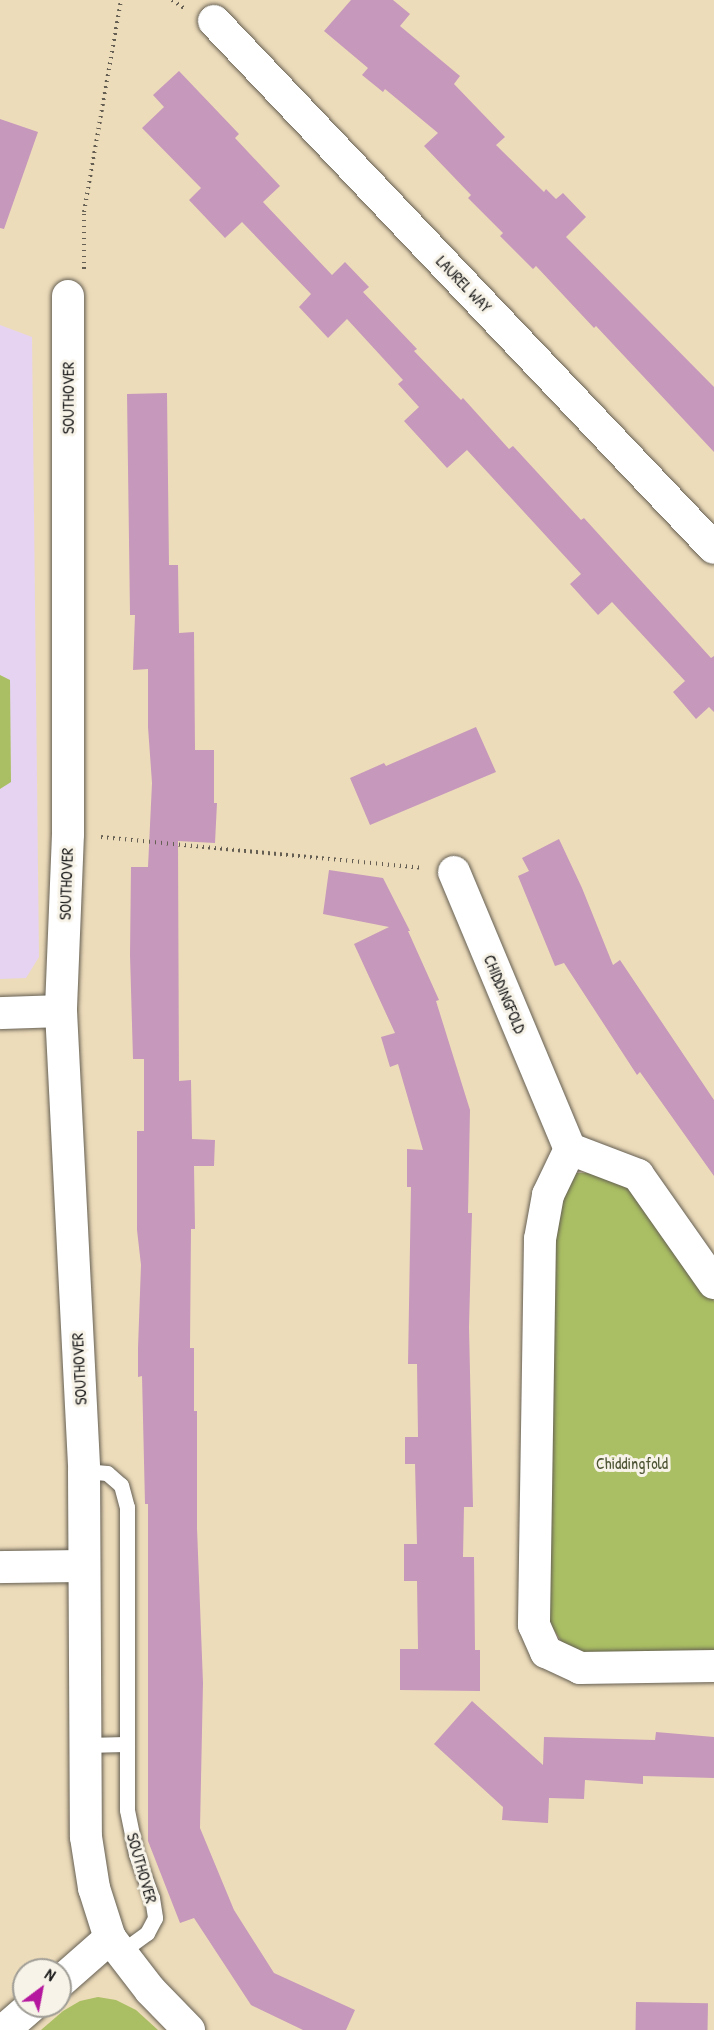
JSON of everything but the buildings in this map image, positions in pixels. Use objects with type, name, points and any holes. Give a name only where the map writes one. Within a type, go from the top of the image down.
[{"type":"street","name":"LAUREL WAY","points":[[214,21],[714,548]]},
{"type":"street","name":"SOUTHOVER","points":[[68,296],[68,834],[61,1011],[84,1472],[86,1837],[94,1888],[115,1945],[150,1990],[189,2030]]},
{"type":"street","name":"CHIDDINGFOLD","points":[[454,872],[570,1149]]},
{"type":"street","points":[[0,1013],[61,1011]]},
{"type":"street","points":[[714,1283],[638,1175],[570,1149],[548,1195],[540,1239],[534,1625],[546,1652],[580,1668],[714,1666]]},
{"type":"street","points":[[0,1568],[84,1566]]},
{"type":"street","name":"SOUTHOVER","points":[[72,1974],[115,1945]]},
{"type":"street","points":[[4,2030],[18,2018]]},
{"type":"lane","name":"SOUTHOVER","points":[[84,1472],[107,1473],[122,1485],[127,1507],[127,1810],[136,1854],[152,1898],[155,1918],[147,1933],[115,1945]]},
{"type":"lane","points":[[84,1745],[127,1744]]},
{"type":"path","points":[[68,296],[83,287],[84,212],[121,0]]},
{"type":"path","points":[[68,834],[454,872]]},
{"type":"shaded area","points":[[0,325],[32,337],[39,957],[26,978],[0,979]]},
{"type":"green space","points":[[0,675],[10,680],[11,782],[0,789]]},
{"type":"green space","name":"Chiddingfold","points":[[573,1173],[609,1173],[637,1191],[714,1301],[714,1651],[587,1654],[563,1644],[549,1622],[553,1215]]},
{"type":"green space","points":[[98,1997],[116,2000],[136,2010],[158,2030],[41,2030],[55,2018],[72,2018],[72,2006],[80,2001]]}]
